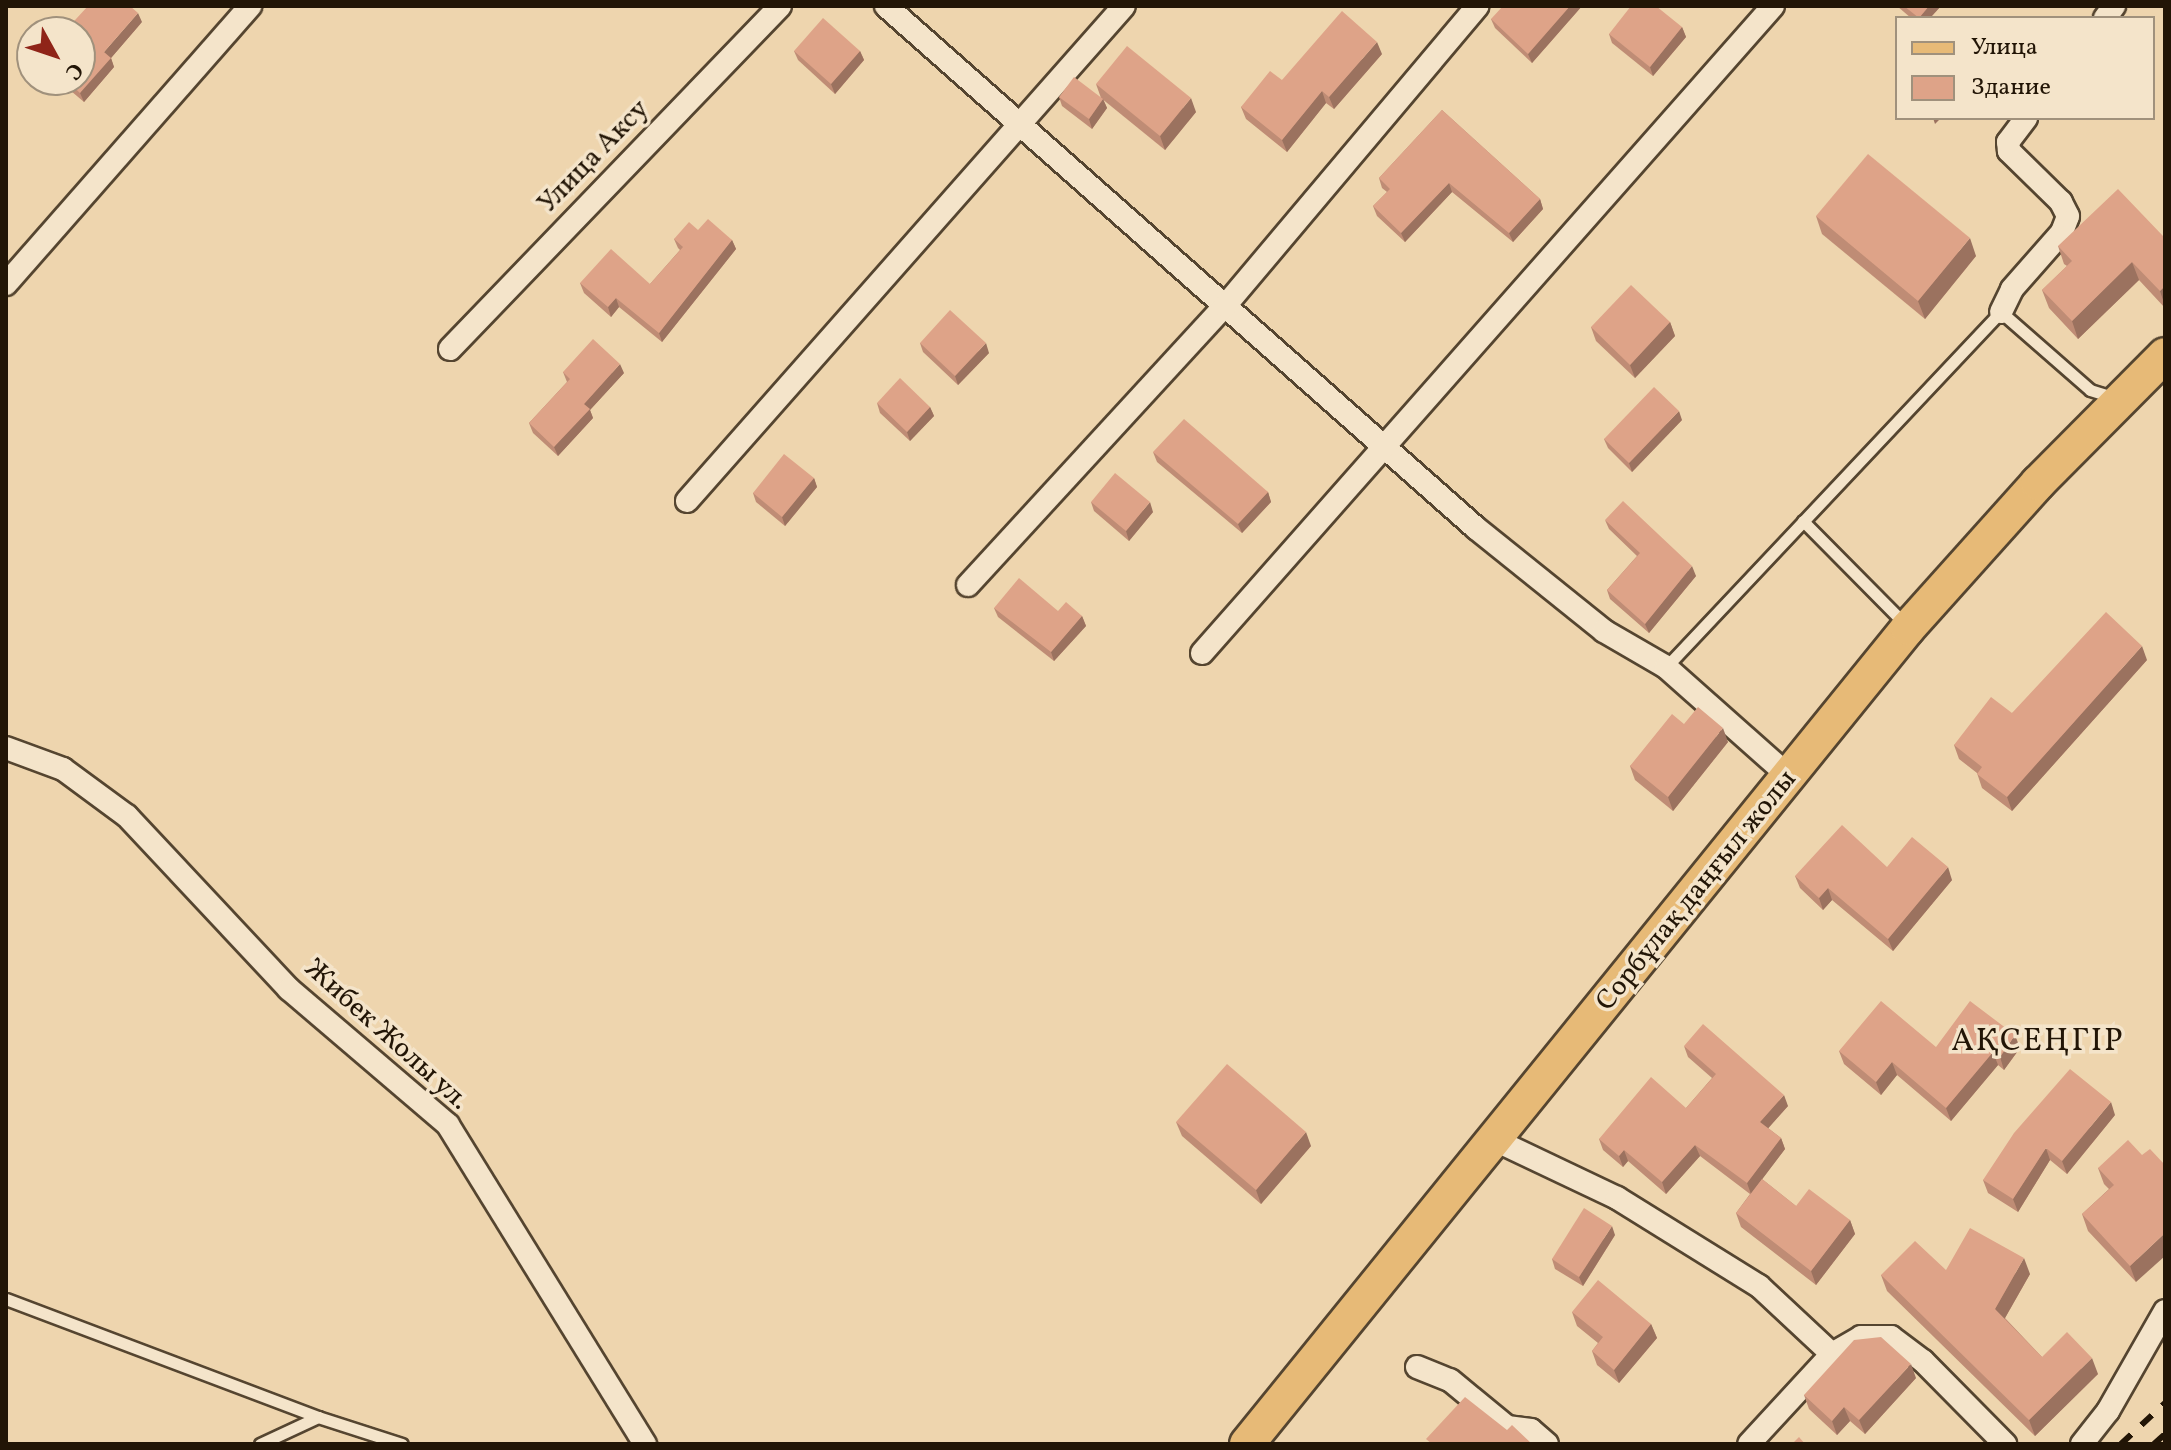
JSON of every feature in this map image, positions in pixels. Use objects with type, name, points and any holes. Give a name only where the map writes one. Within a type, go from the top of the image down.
[{"type":"main road","name":"Сорбұлақ даңғыл жолы","points":[[1247,1444],[1908,628],[2165,355]]},
{"type":"street","points":[[6,284],[250,6]]},
{"type":"street","name":"Улица Аксу","points":[[450,349],[780,6]]},
{"type":"street","points":[[886,6],[1387,449],[1604,631],[1666,667],[1790,777]]},
{"type":"street","points":[[687,501],[1124,6]]},
{"type":"street","points":[[968,585],[1225,306],[1478,6]]},
{"type":"street","points":[[1202,653],[1387,449],[1773,6]]},
{"type":"street","points":[[2001,312],[2012,289],[2062,232],[2068,216],[2061,202],[2009,151],[2008,142],[2024,120]]},
{"type":"street","name":"Жибек Жолы ул.","points":[[6,748],[63,769],[127,816],[289,989],[448,1125],[645,1444]]},
{"type":"street","points":[[1495,1140],[1617,1198],[1759,1286],[1832,1354]]},
{"type":"street","points":[[2082,1444],[2108,1411],[2165,1311]]},
{"type":"street","points":[[1749,1444],[1832,1354],[1861,1337],[1891,1337],[1923,1361],[2005,1444]]},
{"type":"street","points":[[1417,1367],[1450,1380],[1507,1427],[1531,1430],[1547,1444]]},
{"type":"lane","points":[[1666,667],[2001,312],[2090,390],[2121,399]]},
{"type":"lane","points":[[1803,521],[1908,628]]},
{"type":"lane","points":[[6,1299],[318,1417],[402,1444]]},
{"type":"lane","points":[[260,1444],[318,1417]]},
{"type":"building","points":[[88,6],[130,6],[138,13],[104,52],[111,58],[96,75],[96,16],[79,16]]},
{"type":"building","points":[[1503,6],[1570,6],[1528,54],[1491,19]]},
{"type":"building","points":[[1631,6],[1656,6],[1682,27],[1650,67],[1609,34]]},
{"type":"building","points":[[1904,6],[1929,6],[1921,16]]},
{"type":"building","points":[[1342,11],[1377,42],[1329,97],[1322,91],[1282,140],[1241,107],[1270,71],[1282,80]]},
{"type":"building","points":[[823,18],[860,51],[831,84],[794,51]]},
{"type":"building","points":[[1127,46],[1191,98],[1160,136],[1096,84]]},
{"type":"building","points":[[1074,77],[1103,99],[1089,119],[1059,97]]},
{"type":"building","points":[[1442,110],[1540,199],[1509,233],[1449,183],[1401,233],[1373,206],[1390,189],[1379,178]]},
{"type":"building","points":[[1868,154],[1970,238],[1918,301],[1816,216]]},
{"type":"building","points":[[2118,189],[2165,235],[2165,286],[2160,291],[2132,262],[2072,321],[2042,290],[2072,261],[2058,246]]},
{"type":"building","points":[[708,219],[732,240],[659,333],[616,298],[608,307],[580,283],[611,249],[650,284],[683,247],[674,239],[689,222],[698,230]]},
{"type":"building","points":[[1631,285],[1670,322],[1630,365],[1591,327]]},
{"type":"building","points":[[950,310],[986,343],[955,376],[920,343]]},
{"type":"building","points":[[593,339],[620,364],[584,404],[590,409],[554,447],[529,423],[570,379],[563,372]]},
{"type":"building","points":[[900,378],[930,407],[907,432],[877,403]]},
{"type":"building","points":[[1654,387],[1679,411],[1629,463],[1604,439]]},
{"type":"building","points":[[1184,419],[1268,492],[1238,524],[1153,452]]},
{"type":"building","points":[[784,454],[814,478],[782,517],[753,493]]},
{"type":"building","points":[[1115,473],[1150,502],[1126,531],[1091,502]]},
{"type":"building","points":[[1623,501],[1692,566],[1645,624],[1607,590],[1640,553],[1605,520]]},
{"type":"building","points":[[1019,578],[1058,611],[1066,602],[1082,616],[1051,652],[994,608]]},
{"type":"building","points":[[2106,612],[2142,646],[2007,797],[1977,774],[1982,767],[1954,745],[1991,697],[2012,713]]},
{"type":"building","points":[[1698,707],[1723,728],[1668,797],[1630,766],[1672,714],[1684,724]]},
{"type":"building","points":[[1842,825],[1887,867],[1912,837],[1948,867],[1888,939],[1828,888],[1819,898],[1795,876]]},
{"type":"building","points":[[1881,1001],[1936,1047],[1970,1001],[2015,1035],[2000,1057],[1993,1052],[1946,1108],[1892,1062],[1876,1082],[1839,1051]]},
{"type":"building","points":[[1703,1024],[1784,1095],[1760,1122],[1781,1138],[1747,1183],[1695,1145],[1662,1182],[1624,1150],[1619,1156],[1599,1139],[1651,1077],[1686,1108],[1716,1074],[1684,1046]]},
{"type":"building","points":[[1227,1064],[1306,1132],[1256,1190],[1176,1122]]},
{"type":"building","points":[[2070,1069],[2111,1102],[2062,1161],[2046,1148],[2013,1199],[1983,1180],[2014,1133]]},
{"type":"building","points":[[2128,1140],[2142,1155],[2150,1149],[2165,1165],[2165,1233],[2130,1266],[2082,1214],[2114,1185],[2098,1168]]},
{"type":"building","points":[[1762,1179],[1796,1206],[1809,1189],[1850,1220],[1811,1271],[1736,1213]]},
{"type":"building","points":[[1584,1208],[1612,1226],[1579,1277],[1552,1259]]},
{"type":"building","points":[[1970,1228],[2024,1258],[1995,1309],[2042,1357],[2067,1332],[2092,1358],[2029,1420],[1881,1275],[1915,1241],[1946,1270]]},
{"type":"building","points":[[1598,1280],[1651,1324],[1614,1370],[1592,1351],[1603,1337],[1572,1312]]},
{"type":"building","points":[[1881,1337],[1911,1364],[1859,1420],[1844,1407],[1832,1421],[1804,1395],[1854,1340]]},
{"type":"building","points":[[1465,1397],[1507,1430],[1512,1425],[1532,1444],[1432,1444],[1426,1439]]},
{"type":"building","points":[[1799,1437],[1805,1444],[1792,1444]]},
{"type":"railway","points":[[2121,1444],[2165,1403]]},
{"type":"railway","points":[[2154,1444],[2165,1434]]},
{"type":"district","name":"АҚСЕҢГІР","points":[[2038,1042]]}]
